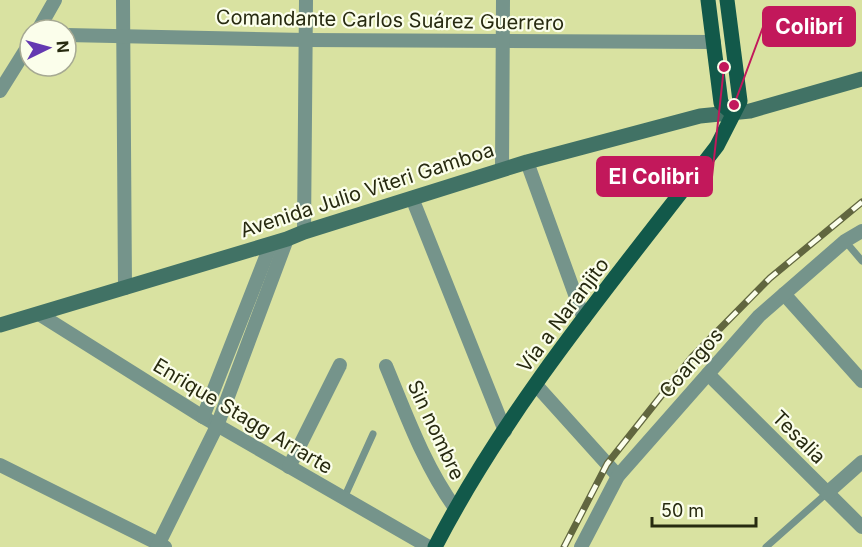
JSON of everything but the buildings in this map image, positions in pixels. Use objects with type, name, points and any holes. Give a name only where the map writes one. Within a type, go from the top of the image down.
[{"type":"main road","points":[[708,0],[721,103],[733,114]]},
{"type":"main road","name":"Vía a Naranjito","points":[[435,547],[455,508],[536,385],[717,146],[740,101],[727,0]]},
{"type":"street","points":[[45,18],[55,0]]},
{"type":"street","points":[[123,0],[125,288]]},
{"type":"street","points":[[303,232],[306,0]]},
{"type":"street","points":[[502,169],[503,0]]},
{"type":"street","name":"Comandante Carlos Suárez Guerrero","points":[[78,35],[306,40],[714,42]]},
{"type":"street","points":[[0,91],[18,62]]},
{"type":"street","name":"Avenida Julio Viteri Gamboa","points":[[0,325],[288,239],[303,232],[502,169],[700,116],[750,111],[862,79]]},
{"type":"street","points":[[527,162],[584,319]]},
{"type":"street","points":[[411,198],[505,431]]},
{"type":"street","name":"Coangos","points":[[580,547],[618,476],[759,316],[846,241],[862,231]]},
{"type":"street","points":[[0,465],[160,546],[217,426],[288,239]]},
{"type":"street","points":[[203,417],[271,244]]},
{"type":"street","points":[[784,294],[862,381]]},
{"type":"street","name":"Enrique Stagg Arrarte","points":[[39,314],[217,426],[429,547]]},
{"type":"street","points":[[289,467],[340,365]]},
{"type":"street","name":"Sin nombre","points":[[386,366],[432,471],[455,508]]},
{"type":"street","name":"Tesalia","points":[[708,374],[862,527]]},
{"type":"street","points":[[536,385],[618,476]]},
{"type":"street","points":[[827,493],[862,462]]},
{"type":"lane","points":[[846,241],[862,261]]},
{"type":"lane","points":[[344,498],[374,434]]},
{"type":"lane","points":[[772,545],[827,493]]},
{"type":"railway","points":[[564,547],[607,464],[692,357],[770,278],[862,202]]},
{"type":"place","name":"El Colibri","points":[[724,67]]},
{"type":"place","name":"Colibrí","points":[[734,105]]}]
